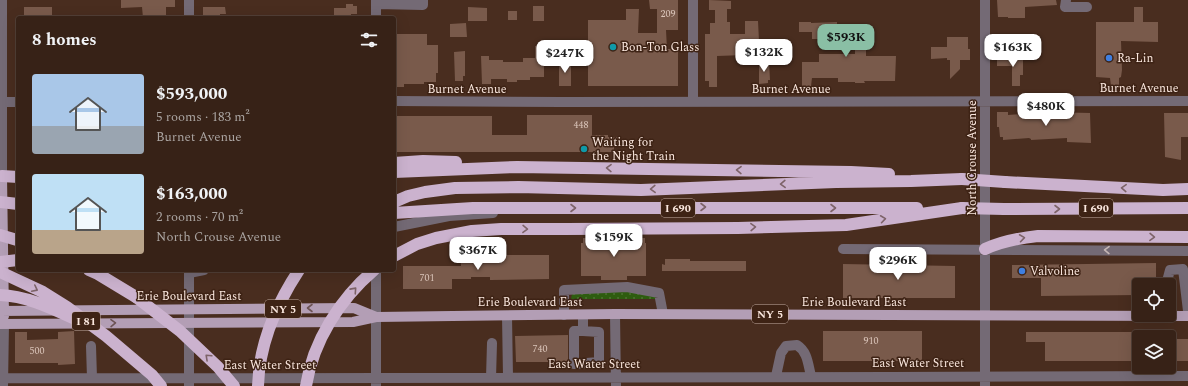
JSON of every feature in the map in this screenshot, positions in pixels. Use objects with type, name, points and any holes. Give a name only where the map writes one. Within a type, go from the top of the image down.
[{"type":"highway","points":[[396,163],[423,161],[480,163],[517,167]]},
{"type":"highway","name":"I 690","points":[[396,172],[517,167],[851,172],[1005,182],[1188,190]]},
{"type":"highway","points":[[1,176],[16,177]]},
{"type":"highway","points":[[396,201],[408,196],[425,192],[455,188],[518,187],[641,190],[836,182],[962,179]]},
{"type":"highway","points":[[0,202],[16,204]]},
{"type":"highway","name":"I 690","points":[[396,213],[473,208],[1188,208]]},
{"type":"highway","points":[[396,255],[417,244],[449,235],[500,228],[738,228],[846,225],[962,208]]},
{"type":"highway","points":[[0,235],[16,239]]},
{"type":"highway","points":[[985,249],[1014,239],[1050,236],[1188,237]]},
{"type":"highway","points":[[0,262],[16,260]]},
{"type":"highway","name":"I 81","points":[[0,272],[57,300],[106,336],[152,375],[161,386]]},
{"type":"highway","points":[[94,272],[136,297],[180,331],[218,367],[234,386]]},
{"type":"highway","points":[[258,386],[264,345],[271,324],[278,305],[297,272]]},
{"type":"highway","points":[[306,386],[307,374],[321,338],[336,313],[352,291],[373,272]]},
{"type":"highway","points":[[0,295],[43,304],[106,336]]},
{"type":"main road","points":[[1,176],[2,324]]},
{"type":"main road","name":"Erie Boulevard East","points":[[2,311],[354,308],[376,317]]},
{"type":"main road","name":"Erie Boulevard East","points":[[2,324],[353,322],[376,317],[615,314],[1132,316]]},
{"type":"main road","name":"Erie Boulevard East","points":[[1176,316],[1188,316]]},
{"type":"street","points":[[1,176],[2,0]]},
{"type":"street","points":[[189,0],[189,16]]},
{"type":"street","points":[[376,16],[376,2],[423,5],[423,0]]},
{"type":"street","points":[[693,0],[693,102]]},
{"type":"street","name":"North Crouse Avenue","points":[[985,0],[985,381]]},
{"type":"street","points":[[1066,0],[1065,7],[1087,7]]},
{"type":"street","name":"Burnet Avenue","points":[[396,101],[1188,101]]},
{"type":"street","points":[[1,102],[16,102]]},
{"type":"street","points":[[396,227],[449,216],[552,209]]},
{"type":"street","points":[[843,249],[1183,251],[1178,269]]},
{"type":"street","points":[[1168,278],[1170,270],[1183,269],[1188,311]]},
{"type":"street","points":[[189,272],[189,382]]},
{"type":"street","points":[[375,272],[376,382]]},
{"type":"street","points":[[564,315],[564,290],[627,287],[659,293],[663,314]]},
{"type":"street","points":[[615,314],[616,381]]},
{"type":"street","points":[[583,315],[583,331]]},
{"type":"street","points":[[507,316],[508,377]]},
{"type":"street","points":[[2,324],[2,381]]},
{"type":"street","points":[[574,331],[583,331],[599,332],[599,362],[574,364],[574,331]]},
{"type":"street","points":[[492,343],[492,378]]},
{"type":"street","points":[[776,376],[781,353],[788,345],[797,345],[802,348],[806,354],[811,376]]},
{"type":"street","points":[[91,346],[92,378]]},
{"type":"street","points":[[581,364],[581,377]]},
{"type":"street","name":"East Water Street","points":[[2,381],[92,378],[189,382],[376,382],[508,377],[581,377],[616,381],[746,381],[776,376],[811,376],[985,381],[1188,376]]},
{"type":"green space","points":[[624,291],[655,295],[656,299],[571,299],[572,294]]},
{"type":"building","points":[[121,0],[175,0],[175,7],[166,7],[166,16],[143,16],[142,7],[121,8]]},
{"type":"building","points":[[649,0],[678,0],[678,30],[666,30],[667,49],[678,49],[678,86],[588,86],[588,20],[626,20],[626,9],[639,9],[638,33],[657,33],[657,9],[650,9]]},
{"type":"building","points":[[709,0],[731,1],[731,9],[727,9],[727,22],[730,22],[730,34],[745,34],[745,21],[758,21],[759,41],[756,41],[756,62],[745,62],[745,55],[717,56],[717,87],[709,87],[709,81],[705,81],[705,34],[710,34],[710,23],[715,23],[715,10],[709,10]]},
{"type":"building","points":[[997,0],[1056,0],[1057,5],[1025,7],[1025,18],[1008,18],[998,17]]},
{"type":"building","points":[[346,4],[353,4],[353,6],[357,6],[357,14],[351,14],[351,16],[334,16],[334,8],[346,8]]},
{"type":"building","points":[[533,6],[544,6],[544,21],[533,21]]},
{"type":"building","points":[[24,7],[52,7],[52,16],[24,16]]},
{"type":"building","points":[[203,7],[225,7],[226,14],[220,14],[220,16],[203,16]]},
{"type":"building","points":[[468,7],[487,8],[487,21],[468,21]]},
{"type":"building","name":"Ra-Lin","points":[[1134,7],[1143,7],[1143,22],[1158,22],[1158,42],[1121,41],[1122,70],[1121,77],[1119,78],[1119,86],[1111,86],[1110,78],[1096,77],[1096,22],[1134,22]]},
{"type":"building","points":[[508,11],[517,11],[517,20],[508,20]]},
{"type":"building","points":[[799,22],[837,22],[837,27],[852,27],[852,30],[866,30],[866,56],[896,56],[895,81],[864,81],[865,83],[855,83],[838,82],[838,78],[812,78],[811,86],[802,86],[802,62],[819,62],[819,54],[855,54],[855,39],[839,39],[839,36],[821,36],[821,39],[812,39],[812,32],[799,32]]},
{"type":"building","points":[[466,23],[467,37],[450,37],[450,24]]},
{"type":"building","points":[[396,34],[427,34],[427,45],[438,45],[438,73],[436,73],[436,82],[424,82],[424,84],[404,84],[404,87],[396,87]]},
{"type":"building","points":[[947,37],[968,37],[968,49],[970,49],[970,60],[960,60],[960,69],[950,79],[950,60],[947,60],[947,58],[931,59],[931,47],[947,47]]},
{"type":"building","points":[[544,45],[544,77],[530,77],[530,80],[517,80],[517,82],[507,82],[507,79],[491,79],[491,84],[482,84],[481,56],[489,56],[489,60],[503,60],[503,62],[523,62],[523,58],[535,58],[535,46]]},
{"type":"building","points":[[465,51],[465,76],[463,76],[463,81],[455,81],[454,52]]},
{"type":"building","points":[[997,57],[1023,57],[1023,75],[1020,75],[1020,86],[1012,86],[1012,66],[997,66]]},
{"type":"building","points":[[559,61],[571,61],[571,86],[559,86]]},
{"type":"building","points":[[759,62],[769,62],[770,80],[768,80],[768,83],[759,84]]},
{"type":"building","points":[[997,112],[1008,112],[1008,115],[1023,114],[1024,116],[1050,115],[1050,112],[1090,113],[1091,143],[1067,142],[1067,138],[1003,140],[1003,137],[1000,137],[999,127],[997,127]]},
{"type":"building","points":[[1164,113],[1188,113],[1188,137],[1181,137],[1181,160],[1165,157]]},
{"type":"building","points":[[527,115],[592,115],[592,135],[620,137],[620,145],[614,145],[614,152],[396,152],[396,116],[492,116],[492,135],[527,135]]},
{"type":"building","points":[[583,238],[645,238],[646,276],[627,276],[627,280],[601,280],[601,276],[581,276],[581,243],[583,243]]},
{"type":"building","points":[[461,255],[549,255],[549,279],[490,280],[490,277],[471,277],[471,279],[452,279],[452,289],[403,289],[403,266],[461,266]]},
{"type":"building","points":[[665,259],[690,259],[690,261],[746,261],[746,271],[662,271],[662,264],[665,265]]},
{"type":"building","points":[[1156,263],[1156,278],[1132,278],[1132,295],[1041,296],[1041,278],[1012,278],[1012,265]]},
{"type":"building","points":[[843,264],[955,266],[955,298],[843,298]]},
{"type":"building","points":[[74,331],[75,364],[58,365],[58,363],[15,363],[15,332],[27,332],[27,340],[58,339],[58,332]]},
{"type":"building","points":[[823,331],[922,331],[922,361],[823,361]]},
{"type":"building","points":[[1026,332],[1132,332],[1132,361],[1045,361],[1045,342],[1026,342]]},
{"type":"building","points":[[568,335],[568,362],[516,362],[515,336]]},
{"type":"building","points":[[1176,339],[1188,339],[1188,361],[1176,361]]},
{"type":"place","name":"Bon-Ton Glass","points":[[613,47]]},
{"type":"place","name":"Ra-Lin","points":[[1109,58]]},
{"type":"place","name":"Waiting for the Night Train","points":[[584,149]]},
{"type":"place","name":"Valvoline","points":[[1022,271]]}]
